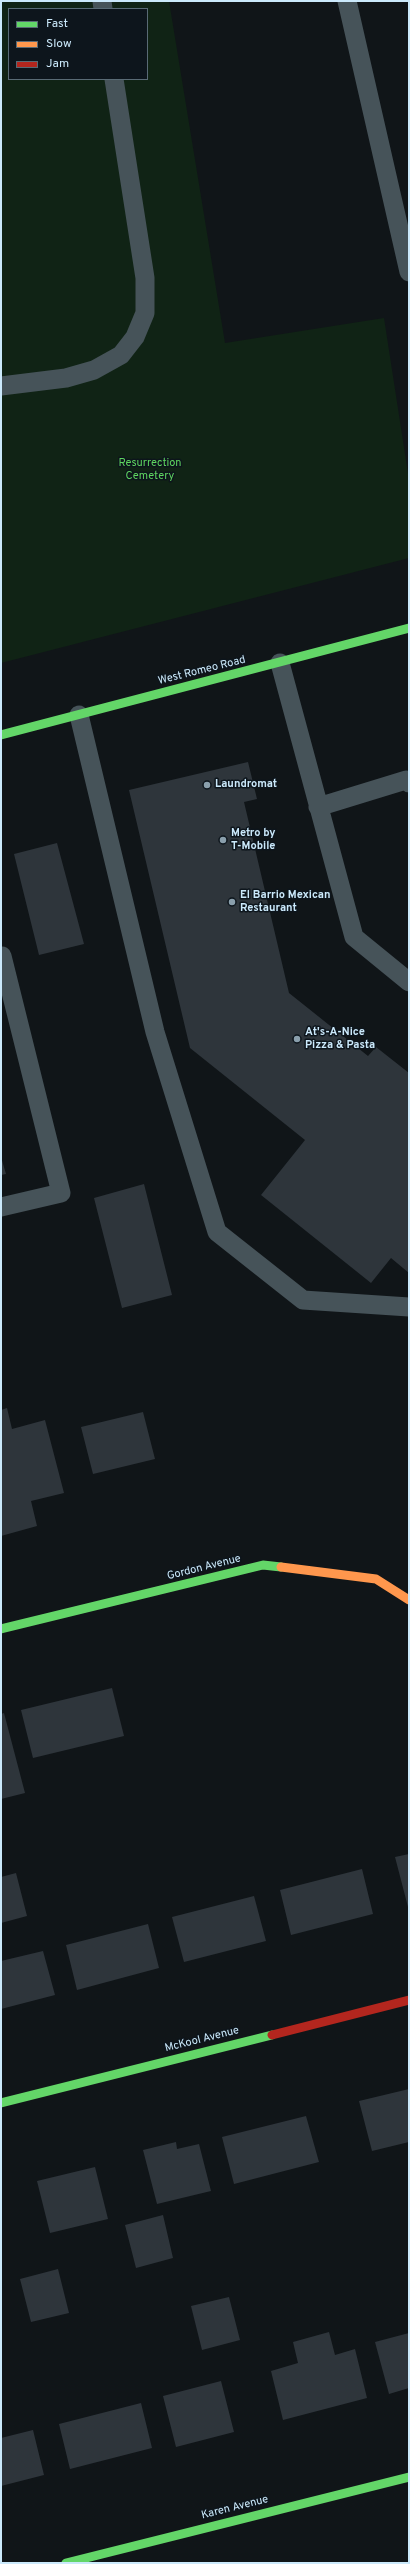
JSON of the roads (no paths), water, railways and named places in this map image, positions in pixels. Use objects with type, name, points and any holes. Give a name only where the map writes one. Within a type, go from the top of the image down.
[{"type":"street","name":"West Romeo Road","points":[[1,735],[409,628]]},
{"type":"street","name":"Gordon Avenue","points":[[1,1629],[263,1566],[376,1579],[409,1600]]},
{"type":"street","name":"McKool Avenue","points":[[1,2103],[409,2000]]},
{"type":"street","name":"Karen Avenue","points":[[66,2563],[409,2477]]},
{"type":"lane","points":[[347,1],[409,272]]},
{"type":"lane","points":[[1,386],[66,378],[94,370],[121,355],[135,337],[144,313],[145,278],[114,80]]},
{"type":"lane","points":[[280,663],[318,808],[354,936],[409,982]]},
{"type":"lane","points":[[79,715],[155,1032],[217,1232],[303,1300],[409,1307]]},
{"type":"lane","points":[[318,808],[406,780],[409,784]]},
{"type":"lane","points":[[1,955],[61,1193],[1,1207]]},
{"type":"place","name":"Laundromat","points":[[207,785]]},
{"type":"place","name":"Metro by T-Mobile","points":[[223,840]]},
{"type":"place","name":"El Barrio Mexican Restaurant","points":[[232,902]]},
{"type":"place","name":"At's-A-Nice Pizza & Pasta","points":[[297,1039]]},
{"type":"park label","name":"Resurrection Cemetery","points":[[150,470]]}]
